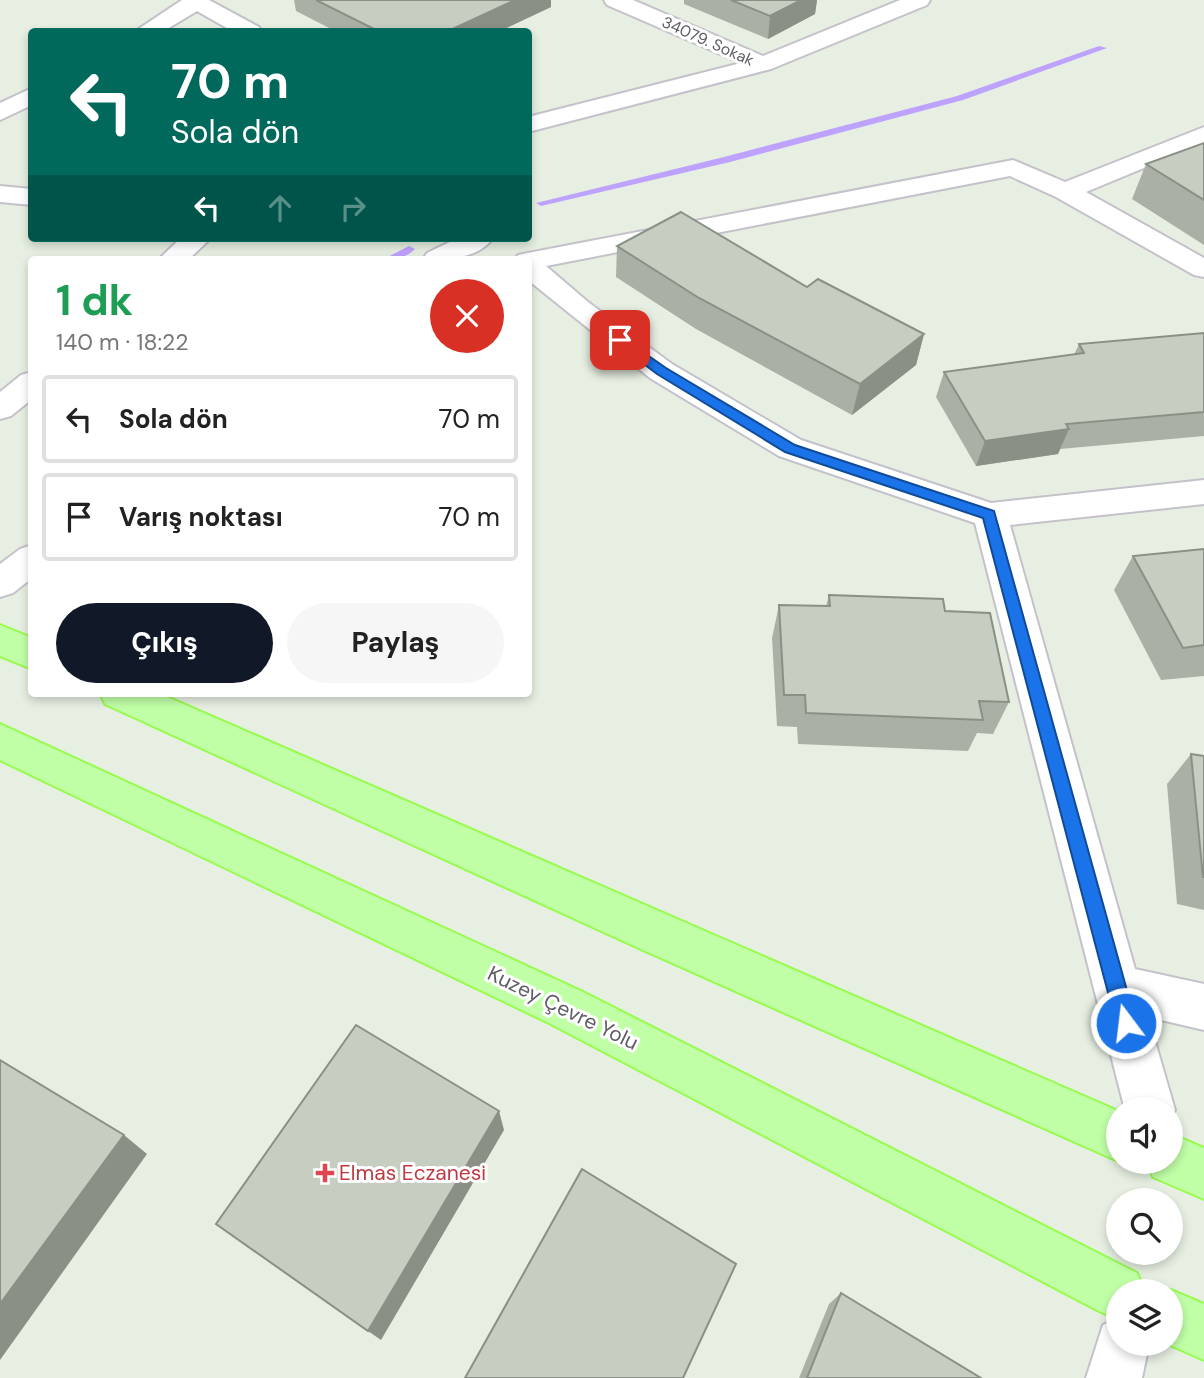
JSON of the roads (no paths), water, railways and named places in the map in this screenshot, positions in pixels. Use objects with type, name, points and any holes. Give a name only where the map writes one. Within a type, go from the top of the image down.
[{"type":"main road","points":[[0,640],[28,652]]},
{"type":"main road","points":[[128,697],[659,935],[1106,1131]]},
{"type":"main road","name":"Kuzey Çevre Yolu","points":[[0,741],[565,1007],[1106,1286]]},
{"type":"main road","points":[[1183,1164],[1204,1174]]},
{"type":"main road","points":[[1183,1323],[1204,1333]]},
{"type":"street","name":"34079. Sokak","points":[[615,0],[763,64]]},
{"type":"street","points":[[532,124],[763,64],[919,0]]},
{"type":"street","points":[[151,28],[195,1],[244,28]]},
{"type":"street","points":[[0,113],[28,98]]},
{"type":"street","points":[[1065,191],[1204,134]]},
{"type":"street","points":[[532,262],[1013,168],[1065,191],[1204,269]]},
{"type":"street","points":[[0,194],[28,197]]},
{"type":"street","points":[[176,256],[192,242]]},
{"type":"street","points":[[443,256],[471,242]]},
{"type":"street","points":[[502,242],[518,256]]},
{"type":"street","points":[[532,267],[578,308],[662,371],[790,449],[989,515],[1204,492]]},
{"type":"street","points":[[0,409],[28,385]]},
{"type":"street","points":[[989,515],[1146,1097]]},
{"type":"street","points":[[0,583],[28,561]]},
{"type":"street","points":[[1116,987],[1204,1007]]},
{"type":"street","points":[[1114,1378],[1119,1356]]},
{"type":"waterway","points":[[541,203],[726,160],[960,98],[1102,48]]},
{"type":"waterway","points":[[396,256],[409,249]]},
{"type":"place","name":"Elmas Eczanesi","points":[[325,1173]]}]
